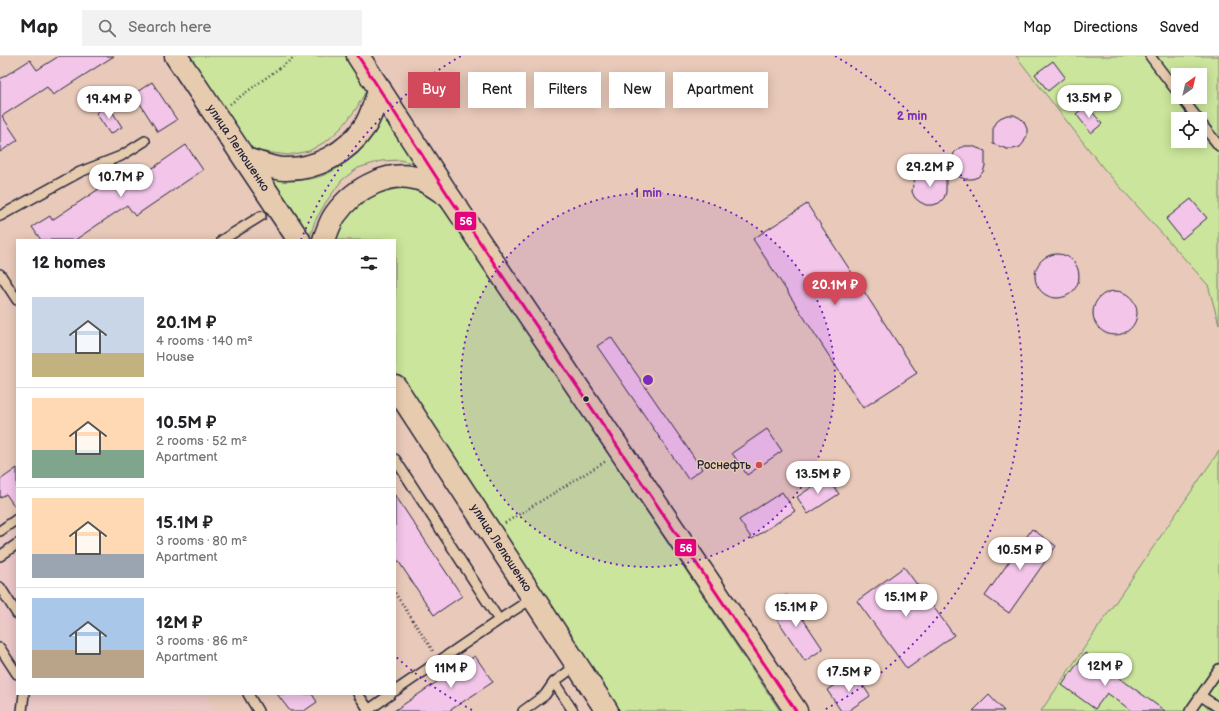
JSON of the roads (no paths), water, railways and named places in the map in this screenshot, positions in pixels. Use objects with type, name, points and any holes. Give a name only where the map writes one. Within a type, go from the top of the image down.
[{"type":"street","name":"улица Лелюшенко","points":[[176,56],[298,239]]},
{"type":"street","points":[[358,56],[448,195],[796,711]]},
{"type":"street","points":[[246,159],[283,170],[317,165],[339,153],[361,131],[365,126],[380,89]]},
{"type":"street","points":[[324,239],[335,216],[350,197],[373,183],[392,178],[410,177],[424,181],[448,195]]},
{"type":"street","name":"улица Лелюшенко","points":[[396,388],[607,711]]},
{"type":"lane","points":[[1150,56],[1171,84]]},
{"type":"lane","points":[[1186,104],[1193,112]]},
{"type":"lane","points":[[1207,131],[1219,146]]},
{"type":"lane","points":[[0,216],[80,172],[121,156],[145,141]]},
{"type":"lane","points":[[224,239],[261,216]]},
{"type":"lane","points":[[0,274],[16,298]]},
{"type":"lane","points":[[396,461],[499,620]]},
{"type":"lane","points":[[0,531],[16,520]]},
{"type":"lane","points":[[0,556],[16,545]]},
{"type":"lane","points":[[0,587],[16,612]]},
{"type":"lane","points":[[396,690],[534,598]]},
{"type":"lane","points":[[0,648],[16,672]]},
{"type":"lane","points":[[523,711],[545,695],[554,682],[577,665]]},
{"type":"lane","points":[[1190,711],[1219,669]]},
{"type":"lane","points":[[554,682],[573,711]]},
{"type":"lane","points":[[22,711],[24,695]]},
{"type":"lane","points":[[249,695],[258,711]]},
{"type":"lane","points":[[359,695],[368,710],[389,695]]},
{"type":"lane","points":[[1201,696],[1219,708]]},
{"type":"place","name":"Роснефть","points":[[759,465]]}]
